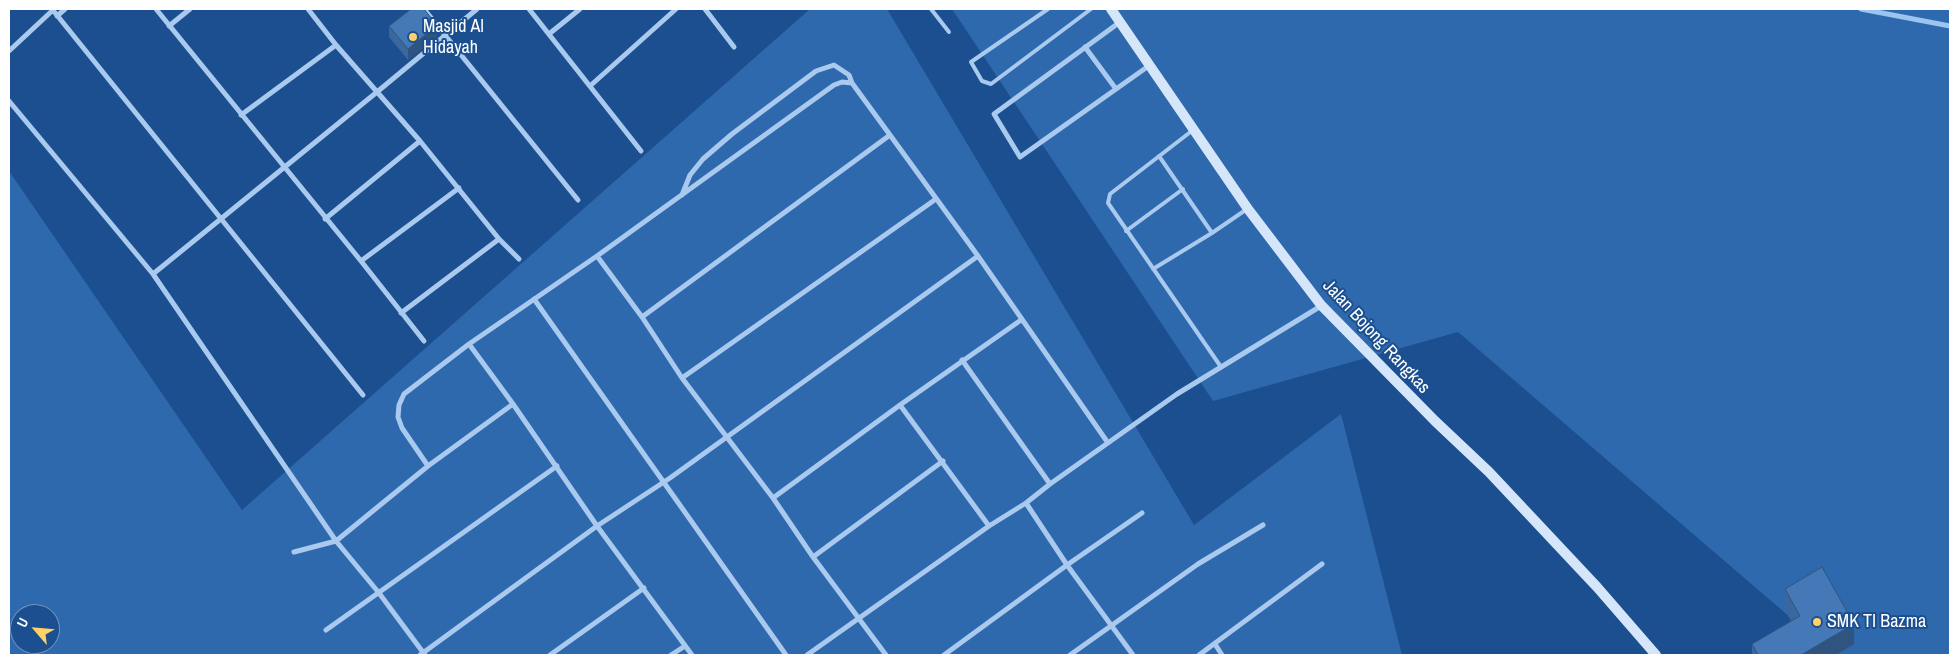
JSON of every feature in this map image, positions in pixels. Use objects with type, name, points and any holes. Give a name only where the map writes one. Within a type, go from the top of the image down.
[{"type":"main road","name":"Jalan Bojong Rangkas","points":[[1111,9],[1248,209],[1321,305],[1422,408],[1489,472],[1656,655]]},
{"type":"street","points":[[9,51],[53,9],[363,395]]},
{"type":"street","points":[[57,16],[65,9]]},
{"type":"street","points":[[156,9],[424,341]]},
{"type":"street","points":[[169,26],[190,9]]},
{"type":"street","points":[[308,9],[336,45],[420,140],[499,239],[519,259]]},
{"type":"street","points":[[424,9],[578,200]]},
{"type":"street","points":[[153,274],[477,9]]},
{"type":"street","points":[[529,9],[641,151]]},
{"type":"street","points":[[549,34],[580,9]]},
{"type":"street","points":[[590,86],[676,9]]},
{"type":"street","points":[[704,9],[734,47]]},
{"type":"street","points":[[1120,21],[994,114],[1020,157],[1150,65]]},
{"type":"street","points":[[241,115],[336,45]]},
{"type":"street","points":[[1085,47],[1116,89]]},
{"type":"street","points":[[682,196],[690,175],[703,159],[732,134],[816,72],[834,65],[849,75],[852,83],[978,256],[1108,443]]},
{"type":"street","points":[[428,466],[402,428],[398,417],[399,405],[404,394],[469,344],[682,196],[834,85],[842,82],[852,83]]},
{"type":"street","points":[[9,101],[153,274],[336,542],[379,593],[423,654],[598,526],[728,437],[978,256]]},
{"type":"street","points":[[642,317],[890,135]]},
{"type":"street","points":[[325,219],[420,140]]},
{"type":"street","points":[[361,261],[459,188]]},
{"type":"street","points":[[682,378],[936,199]]},
{"type":"street","points":[[401,313],[499,239]]},
{"type":"street","points":[[597,256],[642,317],[682,378],[773,498],[813,557],[886,655]]},
{"type":"street","points":[[534,299],[786,655]]},
{"type":"street","points":[[807,655],[989,526],[1026,503],[1177,394],[1321,305]]},
{"type":"street","points":[[773,498],[900,404],[1021,320]]},
{"type":"street","points":[[469,344],[692,655]]},
{"type":"street","points":[[962,360],[1050,484]]},
{"type":"street","points":[[294,552],[336,542],[428,466],[513,404]]},
{"type":"street","points":[[900,404],[989,526]]},
{"type":"street","points":[[813,557],[943,461]]},
{"type":"street","points":[[326,630],[557,466]]},
{"type":"street","points":[[1026,503],[1067,565],[1133,655]]},
{"type":"street","points":[[944,655],[1142,513]]},
{"type":"street","points":[[1070,655],[1198,564],[1263,524]]},
{"type":"street","points":[[1199,655],[1322,564]]},
{"type":"street","points":[[550,655],[644,588]]},
{"type":"street","points":[[1215,644],[1222,655]]},
{"type":"street","points":[[671,655],[685,646]]},
{"type":"lane","points":[[931,9],[950,32]]},
{"type":"lane","points":[[1048,9],[971,62],[982,81],[992,84],[1091,9]]},
{"type":"lane","points":[[1193,130],[1110,194],[1108,203],[1221,367]]},
{"type":"lane","points":[[1159,156],[1212,233]]},
{"type":"lane","points":[[1126,231],[1182,189]]},
{"type":"lane","points":[[1153,269],[1248,209]]},
{"type":"shaded area","points":[[810,9],[887,9],[1194,525],[1341,414],[1402,655],[9,655],[9,171],[242,510]]},
{"type":"shaded area","points":[[952,9],[1950,9],[1950,655],[1834,655],[1458,332],[1213,401]]},
{"type":"building","points":[[411,9],[424,9],[437,25],[408,49],[389,26]]},
{"type":"building","points":[[1822,567],[1854,624],[1801,655],[1758,655],[1752,644],[1800,616],[1785,589]]},
{"type":"waterway","points":[[1861,9],[1950,26]]},
{"type":"place","name":"Masjid Al Hidayah","points":[[413,37]]},
{"type":"place","name":"SMK TI Bazma","points":[[1817,622]]}]
